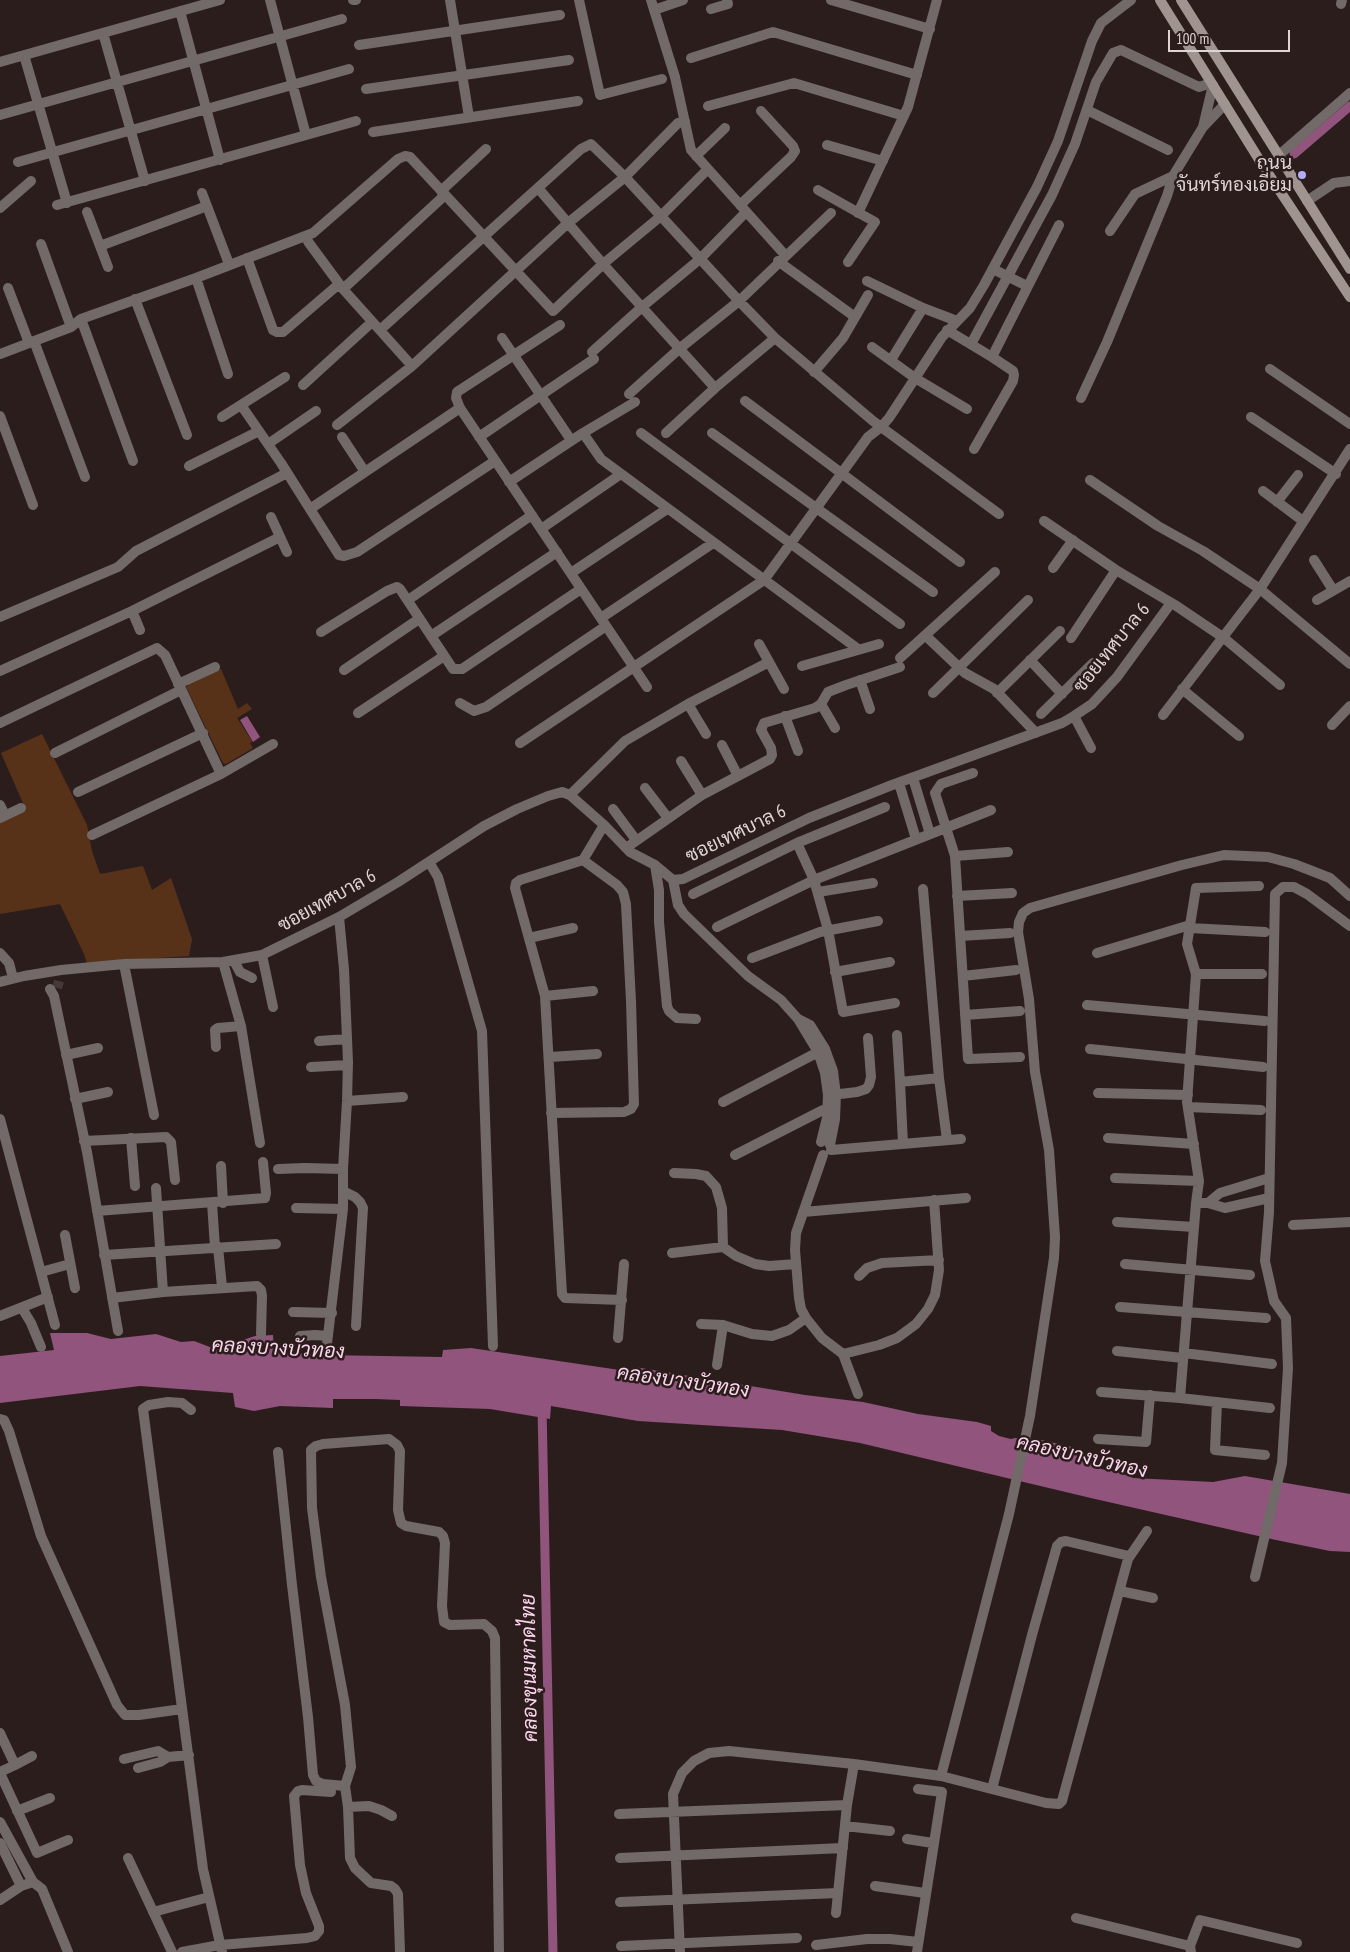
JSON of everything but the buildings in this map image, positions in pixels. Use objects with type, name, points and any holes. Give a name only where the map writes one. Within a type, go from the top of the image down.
[{"type":"main road","points":[[1160,0],[1260,161],[1350,297]]},
{"type":"main road","points":[[1181,0],[1350,269]]},
{"type":"street","points":[[0,62],[220,0]]},
{"type":"street","points":[[270,0],[306,135]]},
{"type":"street","points":[[450,0],[469,116]]},
{"type":"street","points":[[579,0],[600,95],[662,79]]},
{"type":"street","points":[[683,0],[652,5],[675,77],[691,150],[743,209],[782,258],[855,317]]},
{"type":"street","points":[[714,5],[728,4],[727,0]]},
{"type":"street","points":[[831,0],[930,29]]},
{"type":"street","points":[[858,212],[904,116],[918,75],[937,0]]},
{"type":"street","points":[[520,743],[764,580],[868,437],[882,428],[947,330],[970,308],[1037,187],[1058,141],[1092,41],[1101,23],[1131,0]]},
{"type":"street","points":[[180,11],[220,160]]},
{"type":"street","points":[[359,45],[560,15]]},
{"type":"street","points":[[0,115],[342,19]]},
{"type":"street","points":[[691,58],[773,32],[918,75]]},
{"type":"street","points":[[103,33],[145,181]]},
{"type":"street","points":[[972,344],[1052,195],[1075,144],[1096,82],[1116,50],[1121,50],[1199,87],[1212,84],[1203,127]]},
{"type":"street","points":[[24,55],[52,152],[62,204],[356,121]]},
{"type":"street","points":[[366,89],[569,60]]},
{"type":"street","points":[[18,162],[349,69]]},
{"type":"street","points":[[1081,73],[1096,82]]},
{"type":"street","points":[[708,106],[794,83],[904,116]]},
{"type":"street","points":[[1278,156],[1350,93]]},
{"type":"street","points":[[373,132],[578,101]]},
{"type":"street","points":[[1081,398],[1107,342],[1167,196],[1173,176],[1203,127],[1225,104]]},
{"type":"street","points":[[1087,110],[1168,150]]},
{"type":"street","points":[[479,437],[593,356],[642,307],[700,259],[743,209],[791,158],[795,151],[794,146],[761,111]]},
{"type":"street","points":[[337,425],[412,366],[568,223],[625,177],[678,123],[685,121]]},
{"type":"street","points":[[696,156],[725,128]]},
{"type":"street","points":[[380,330],[581,149],[591,144],[625,177],[775,338],[882,428],[999,514]]},
{"type":"street","points":[[828,144],[883,161]]},
{"type":"street","points":[[247,258],[273,330],[283,332],[341,286],[443,193],[486,149]]},
{"type":"street","points":[[0,354],[71,327],[81,319],[196,278],[313,233],[398,159],[404,156],[410,157],[553,311],[603,264],[661,216],[708,169]]},
{"type":"street","points":[[1110,232],[1135,194],[1173,176]]},
{"type":"street","points":[[0,208],[31,181]]},
{"type":"street","points":[[1307,201],[1334,183],[1350,181]]},
{"type":"street","points":[[538,188],[603,264],[715,388]]},
{"type":"street","points":[[818,190],[875,222],[848,262]]},
{"type":"street","points":[[202,193],[229,264]]},
{"type":"street","points":[[100,246],[207,206]]},
{"type":"street","points":[[87,212],[108,267]]},
{"type":"street","points":[[509,482],[632,398],[679,349],[739,301],[831,213]]},
{"type":"street","points":[[992,357],[1058,225]]},
{"type":"street","points":[[305,236],[341,286],[412,366]]},
{"type":"street","points":[[41,244],[71,327]]},
{"type":"street","points":[[993,269],[1027,286]]},
{"type":"street","points":[[196,278],[228,374]]},
{"type":"street","points":[[867,281],[923,308],[958,321]]},
{"type":"street","points":[[8,288],[85,477]]},
{"type":"street","points":[[814,372],[843,338],[868,295]]},
{"type":"street","points":[[135,299],[187,435]]},
{"type":"street","points":[[891,360],[923,308]]},
{"type":"street","points":[[81,319],[133,461]]},
{"type":"street","points":[[303,385],[372,322]]},
{"type":"street","points":[[560,325],[457,392],[456,398],[460,408],[479,437],[647,687]]},
{"type":"street","points":[[947,330],[1013,371],[1013,381],[974,450]]},
{"type":"street","points":[[502,338],[571,440]]},
{"type":"street","points":[[666,433],[715,388],[775,338]]},
{"type":"street","points":[[872,347],[915,378],[967,409]]},
{"type":"street","points":[[1270,369],[1350,424]]},
{"type":"street","points":[[222,417],[285,378]]},
{"type":"street","points":[[745,402],[960,562]]},
{"type":"street","points":[[240,405],[268,444],[339,554],[350,556],[495,461]]},
{"type":"street","points":[[310,509],[460,408]]},
{"type":"street","points":[[268,444],[316,410]]},
{"type":"street","points":[[0,416],[33,505]]},
{"type":"street","points":[[1250,417],[1336,474]]},
{"type":"street","points":[[189,466],[259,431]]},
{"type":"street","points":[[583,433],[601,459],[858,649]]},
{"type":"street","points":[[712,433],[933,592]]},
{"type":"street","points":[[641,434],[900,624]]},
{"type":"street","points":[[342,437],[365,472]]},
{"type":"street","points":[[1163,715],[1260,589],[1303,521],[1336,474],[1350,449]]},
{"type":"street","points":[[0,617],[118,567],[136,550],[286,473]]},
{"type":"street","points":[[541,529],[621,474]]},
{"type":"street","points":[[1277,502],[1298,475]]},
{"type":"street","points":[[1090,480],[1158,526],[1203,551],[1260,589],[1350,664]]},
{"type":"street","points":[[1263,491],[1303,521]]},
{"type":"street","points":[[571,574],[667,508]]},
{"type":"street","points":[[408,600],[532,515]]},
{"type":"street","points":[[272,517],[287,552]]},
{"type":"street","points":[[1044,521],[1116,570],[1172,603]]},
{"type":"street","points":[[0,671],[132,611],[280,537]]},
{"type":"street","points":[[1053,568],[1073,540]]},
{"type":"street","points":[[460,703],[474,711],[486,707],[713,543]]},
{"type":"street","points":[[431,636],[557,552]]},
{"type":"street","points":[[1314,560],[1333,590]]},
{"type":"street","points":[[1071,638],[1116,570]]},
{"type":"street","points":[[626,848],[702,795],[770,759],[772,755],[771,748],[761,730],[762,726],[770,720],[815,708],[821,704],[828,692],[900,663],[926,636],[995,572]]},
{"type":"street","points":[[1317,600],[1350,581]]},
{"type":"street","points":[[320,632],[393,588],[400,589],[453,669],[462,669],[581,589]]},
{"type":"street","points":[[933,693],[1028,600]]},
{"type":"street","name":"ซอยเทศบาล 6","points":[[0,982],[13,978],[52,985],[61,970],[124,964],[228,962],[262,956],[338,917],[484,826],[517,809],[562,792],[570,795],[604,825],[626,848],[656,865],[674,885],[808,818],[899,782],[1036,733],[1074,716],[1092,704],[1117,677],[1172,603],[1224,638],[1280,685]]},
{"type":"street","points":[[132,611],[140,630]]},
{"type":"street","points":[[344,670],[419,619]]},
{"type":"street","points":[[997,692],[1060,631]]},
{"type":"street","points":[[926,636],[958,667],[997,692],[1036,733]]},
{"type":"street","points":[[759,644],[784,689]]},
{"type":"street","points":[[802,666],[879,644]]},
{"type":"street","points":[[0,723],[157,648],[165,655],[221,774]]},
{"type":"street","points":[[358,713],[444,656]]},
{"type":"street","points":[[1030,660],[1062,694]]},
{"type":"street","points":[[570,795],[625,741],[688,704],[769,662]]},
{"type":"street","points":[[1042,714],[1093,663]]},
{"type":"street","points":[[55,753],[215,668]]},
{"type":"street","points":[[860,680],[870,708]]},
{"type":"street","points":[[1182,689],[1239,736]]},
{"type":"street","points":[[688,704],[706,734]]},
{"type":"street","points":[[821,704],[835,728]]},
{"type":"street","points":[[1332,725],[1350,706]]},
{"type":"street","points":[[785,716],[798,750]]},
{"type":"street","points":[[1074,716],[1091,748]]},
{"type":"street","points":[[78,792],[203,733]]},
{"type":"street","points":[[92,835],[221,774],[273,744]]},
{"type":"street","points":[[722,745],[738,776]]},
{"type":"street","points":[[681,761],[702,795]]},
{"type":"street","points":[[973,773],[940,784],[935,793],[955,856],[968,1060],[1020,1056]]},
{"type":"street","points":[[913,778],[930,834]]},
{"type":"street","points":[[899,782],[916,839]]},
{"type":"street","points":[[645,788],[668,818]]},
{"type":"street","points":[[0,805],[3,816],[21,808]]},
{"type":"street","points":[[693,894],[796,843],[885,807]]},
{"type":"street","points":[[613,809],[636,840]]},
{"type":"street","points":[[717,928],[814,880],[991,810]]},
{"type":"street","points":[[604,825],[583,860],[520,880],[516,883],[515,888],[545,996],[563,1296],[565,1298],[622,1300]]},
{"type":"street","points":[[796,843],[818,892],[828,930],[843,1012],[896,1003]]},
{"type":"street","points":[[955,856],[1008,852]]},
{"type":"street","points":[[941,1776],[1009,1514],[1030,1416],[1054,1258],[1055,1237],[1049,1150],[1035,1072],[1028,999],[1018,932],[1023,913],[1030,908],[1051,902],[1182,865],[1224,856],[1268,857],[1294,864],[1330,878],[1350,896]]},
{"type":"street","points":[[551,1114],[624,1112],[631,1109],[634,1104],[626,904],[622,892],[617,885],[583,860]]},
{"type":"street","points":[[429,862],[438,877],[482,1031],[493,1346]]},
{"type":"street","points":[[656,865],[659,890],[658,922],[667,1006],[669,1011],[678,1018],[696,1019]]},
{"type":"street","points":[[818,892],[873,883]]},
{"type":"street","points":[[659,890],[674,885],[678,905],[684,914],[748,976],[781,1000],[798,1019],[810,1025],[833,1071],[831,1110],[826,1148],[796,1233],[796,1264],[800,1304],[806,1318],[822,1338],[843,1354],[858,1394]]},
{"type":"street","points":[[1180,1398],[1199,1181],[1188,1107],[1196,974],[1188,944],[1196,888],[1259,886]]},
{"type":"street","points":[[1255,1577],[1282,1463],[1288,1368],[1286,1318],[1274,1301],[1265,1261],[1269,1198],[1275,894],[1282,887],[1294,887],[1307,894],[1350,926]]},
{"type":"street","points":[[923,889],[939,1078],[947,1140]]},
{"type":"street","points":[[957,896],[1012,894]]},
{"type":"street","points":[[326,1352],[332,1313],[342,1209],[348,1065],[344,969],[338,917]]},
{"type":"street","points":[[752,958],[828,930],[878,920]]},
{"type":"street","points":[[1097,953],[1190,927],[1266,932]]},
{"type":"street","points":[[529,938],[573,928]]},
{"type":"street","points":[[960,936],[1010,934]]},
{"type":"street","points":[[0,953],[9,964],[13,978]]},
{"type":"street","points":[[262,956],[273,1007]]},
{"type":"street","points":[[228,962],[240,972],[252,978]]},
{"type":"street","points":[[228,962],[260,1143]]},
{"type":"street","points":[[836,972],[890,962]]},
{"type":"street","points":[[124,964],[154,1115]]},
{"type":"street","points":[[61,970],[52,985],[84,1141],[118,1331]]},
{"type":"street","points":[[963,976],[1016,970]]},
{"type":"street","points":[[1196,974],[1262,974]]},
{"type":"street","points":[[545,996],[593,991]]},
{"type":"street","points":[[1087,1005],[1265,1021]]},
{"type":"street","points":[[965,1015],[1020,1010]]},
{"type":"street","points":[[216,1047],[215,1030],[218,1028],[240,1026]]},
{"type":"street","points":[[897,1035],[903,1144]]},
{"type":"street","points":[[832,1095],[857,1092],[866,1089],[869,1085],[871,1077],[868,1038]]},
{"type":"street","points":[[319,1041],[347,1039]]},
{"type":"street","points":[[66,1055],[98,1048]]},
{"type":"street","points":[[1090,1049],[1263,1067]]},
{"type":"street","points":[[723,1102],[822,1051]]},
{"type":"street","points":[[550,1057],[597,1054]]},
{"type":"street","points":[[311,1067],[348,1065]]},
{"type":"street","points":[[900,1082],[939,1078]]},
{"type":"street","points":[[75,1099],[108,1092]]},
{"type":"street","points":[[1098,1092],[1188,1095]]},
{"type":"street","points":[[347,1101],[403,1097]]},
{"type":"street","points":[[1188,1107],[1261,1110]]},
{"type":"street","points":[[735,1155],[823,1110],[831,1110]]},
{"type":"street","points":[[0,1119],[56,1326]]},
{"type":"street","points":[[131,1138],[135,1186]]},
{"type":"street","points":[[84,1141],[169,1138],[175,1180]]},
{"type":"street","points":[[1108,1138],[1194,1144]]},
{"type":"street","points":[[826,1148],[961,1139]]},
{"type":"street","points":[[97,1211],[264,1198],[266,1193],[263,1162]]},
{"type":"street","points":[[221,1166],[217,1203],[217,1247],[222,1288]]},
{"type":"street","points":[[278,1169],[343,1169]]},
{"type":"street","points":[[674,1173],[706,1176],[716,1187],[722,1208],[723,1247]]},
{"type":"street","points":[[1115,1178],[1199,1181]]},
{"type":"street","points":[[1209,1203],[1220,1193],[1269,1178]]},
{"type":"street","points":[[156,1188],[163,1292]]},
{"type":"street","points":[[343,1191],[355,1197],[363,1208],[356,1326]]},
{"type":"street","points":[[803,1212],[966,1198]]},
{"type":"street","points":[[1196,1203],[1209,1203],[1225,1208],[1269,1198]]},
{"type":"street","points":[[843,1354],[879,1345],[897,1338],[916,1324],[928,1309],[935,1295],[939,1260],[934,1200]]},
{"type":"street","points":[[296,1208],[342,1209]]},
{"type":"street","points":[[1117,1222],[1194,1227]]},
{"type":"street","points":[[1293,1225],[1350,1222]]},
{"type":"street","points":[[65,1235],[75,1288]]},
{"type":"street","points":[[104,1255],[276,1244]]},
{"type":"street","points":[[672,1253],[723,1247],[736,1256],[755,1264],[769,1266],[796,1264]]},
{"type":"street","points":[[859,1276],[867,1268],[882,1263],[939,1260]]},
{"type":"street","points":[[41,1272],[70,1264]]},
{"type":"street","points":[[618,1338],[624,1264]]},
{"type":"street","points":[[1125,1264],[1250,1275]]},
{"type":"street","points":[[112,1298],[163,1292],[257,1286],[261,1290],[261,1334]]},
{"type":"street","points":[[0,1316],[48,1298]]},
{"type":"street","points":[[22,1308],[42,1347]]},
{"type":"street","points":[[1120,1308],[1266,1318]]},
{"type":"street","points":[[293,1312],[332,1313]]},
{"type":"street","points":[[701,1324],[723,1325],[752,1334],[772,1336],[789,1330],[806,1318]]},
{"type":"street","points":[[717,1365],[723,1325]]},
{"type":"street","points":[[300,1336],[328,1336]]},
{"type":"street","points":[[1117,1351],[1184,1355],[1272,1364]]},
{"type":"street","points":[[1101,1392],[1270,1408]]},
{"type":"street","points":[[1098,1438],[1146,1442],[1150,1396]]},
{"type":"street","points":[[191,1410],[182,1403],[168,1402],[149,1405],[143,1409],[203,1869],[221,1949]]},
{"type":"street","points":[[1218,1402],[1214,1450],[1265,1454]]},
{"type":"street","points":[[0,1419],[4,1420],[9,1432],[42,1536],[117,1705],[125,1715],[182,1709]]},
{"type":"street","points":[[400,1952],[398,1894],[395,1888],[371,1883],[351,1863],[348,1807],[345,1789],[351,1767],[345,1705],[321,1577],[314,1517],[311,1450],[323,1444],[389,1439],[397,1445],[400,1451],[398,1510],[401,1523],[406,1526],[439,1532],[443,1536],[445,1543],[442,1606],[444,1622],[450,1625],[484,1624],[492,1631],[495,1638],[499,1952]]},
{"type":"street","points":[[278,1452],[313,1775],[316,1781],[345,1789]]},
{"type":"street","points":[[680,1948],[673,1794],[682,1773],[694,1761],[709,1753],[730,1751],[854,1764],[941,1776],[1059,1804],[1062,1801],[1129,1556],[1146,1531]]},
{"type":"street","points":[[992,1789],[1057,1546],[1061,1542],[1066,1541],[1129,1556]]},
{"type":"street","points":[[1120,1591],[1153,1598]]},
{"type":"street","points":[[0,1733],[15,1764]]},
{"type":"street","points":[[124,1758],[158,1751],[168,1757]]},
{"type":"street","points":[[138,1768],[160,1762],[168,1757],[189,1755]]},
{"type":"street","points":[[32,1756],[0,1773],[37,1853],[68,1840]]},
{"type":"street","points":[[836,1913],[847,1805],[854,1764]]},
{"type":"street","points":[[182,1952],[221,1949],[315,1936],[319,1931],[319,1926],[306,1893],[300,1865],[294,1796],[298,1791],[302,1790],[345,1789]]},
{"type":"street","points":[[816,1946],[866,1939],[890,1938],[918,1947],[942,1792],[918,1789]]},
{"type":"street","points":[[17,1811],[50,1798]]},
{"type":"street","points":[[619,1814],[847,1805]]},
{"type":"street","points":[[348,1807],[369,1806],[392,1816]]},
{"type":"street","points":[[0,1822],[22,1886]]},
{"type":"street","points":[[845,1826],[890,1831]]},
{"type":"street","points":[[907,1839],[933,1843]]},
{"type":"street","points":[[0,1843],[12,1854],[33,1882],[42,1888],[68,1952]]},
{"type":"street","points":[[620,1858],[843,1848]]},
{"type":"street","points":[[128,1858],[172,1952]]},
{"type":"street","points":[[0,1900],[22,1886],[33,1882]]},
{"type":"street","points":[[875,1886],[925,1893]]},
{"type":"street","points":[[620,1902],[838,1893]]},
{"type":"street","points":[[153,1912],[209,1896]]},
{"type":"street","points":[[1076,1918],[1190,1949],[1200,1920],[1297,1943]]},
{"type":"street","points":[[621,1946],[680,1948],[797,1938]]},
{"type":"shaded area","points":[[221,669],[238,709],[247,703],[252,709],[237,718],[252,741],[250,743],[253,748],[226,764],[223,763],[186,687],[190,683]]},
{"type":"shaded area","points":[[42,734],[87,825],[92,851],[100,874],[143,866],[152,890],[171,878],[192,939],[189,956],[87,963],[60,904],[0,914],[0,823],[26,810],[1,753]]},
{"type":"water","points":[[247,716],[260,737],[253,742],[240,720]]},
{"type":"water","name":"คลองบางบัวทอง","points":[[50,1333],[87,1333],[111,1339],[156,1334],[181,1342],[194,1341],[215,1349],[255,1336],[273,1335],[274,1351],[323,1355],[442,1357],[443,1350],[471,1348],[633,1372],[635,1367],[805,1395],[863,1402],[918,1414],[977,1422],[991,1426],[991,1431],[999,1436],[1011,1439],[1037,1439],[1072,1447],[1082,1459],[1098,1463],[1101,1469],[1121,1473],[1133,1478],[1213,1482],[1245,1476],[1350,1494],[1350,1552],[1330,1551],[1276,1540],[860,1443],[782,1430],[638,1421],[551,1406],[550,1419],[490,1409],[400,1406],[400,1400],[375,1399],[333,1399],[333,1408],[280,1406],[254,1411],[235,1407],[233,1393],[140,1386],[0,1403],[0,1356],[54,1350]]},
{"type":"waterway","points":[[1294,154],[1350,106]]},
{"type":"waterway","name":"คลองขุนมหาดไทย","points":[[542,1407],[553,1952]]},
{"type":"tunnel","points":[[57,988],[59,981]]},
{"type":"place","name":"ถนน จันทร์ทองเอี่ยม","points":[[1302,175]]}]
